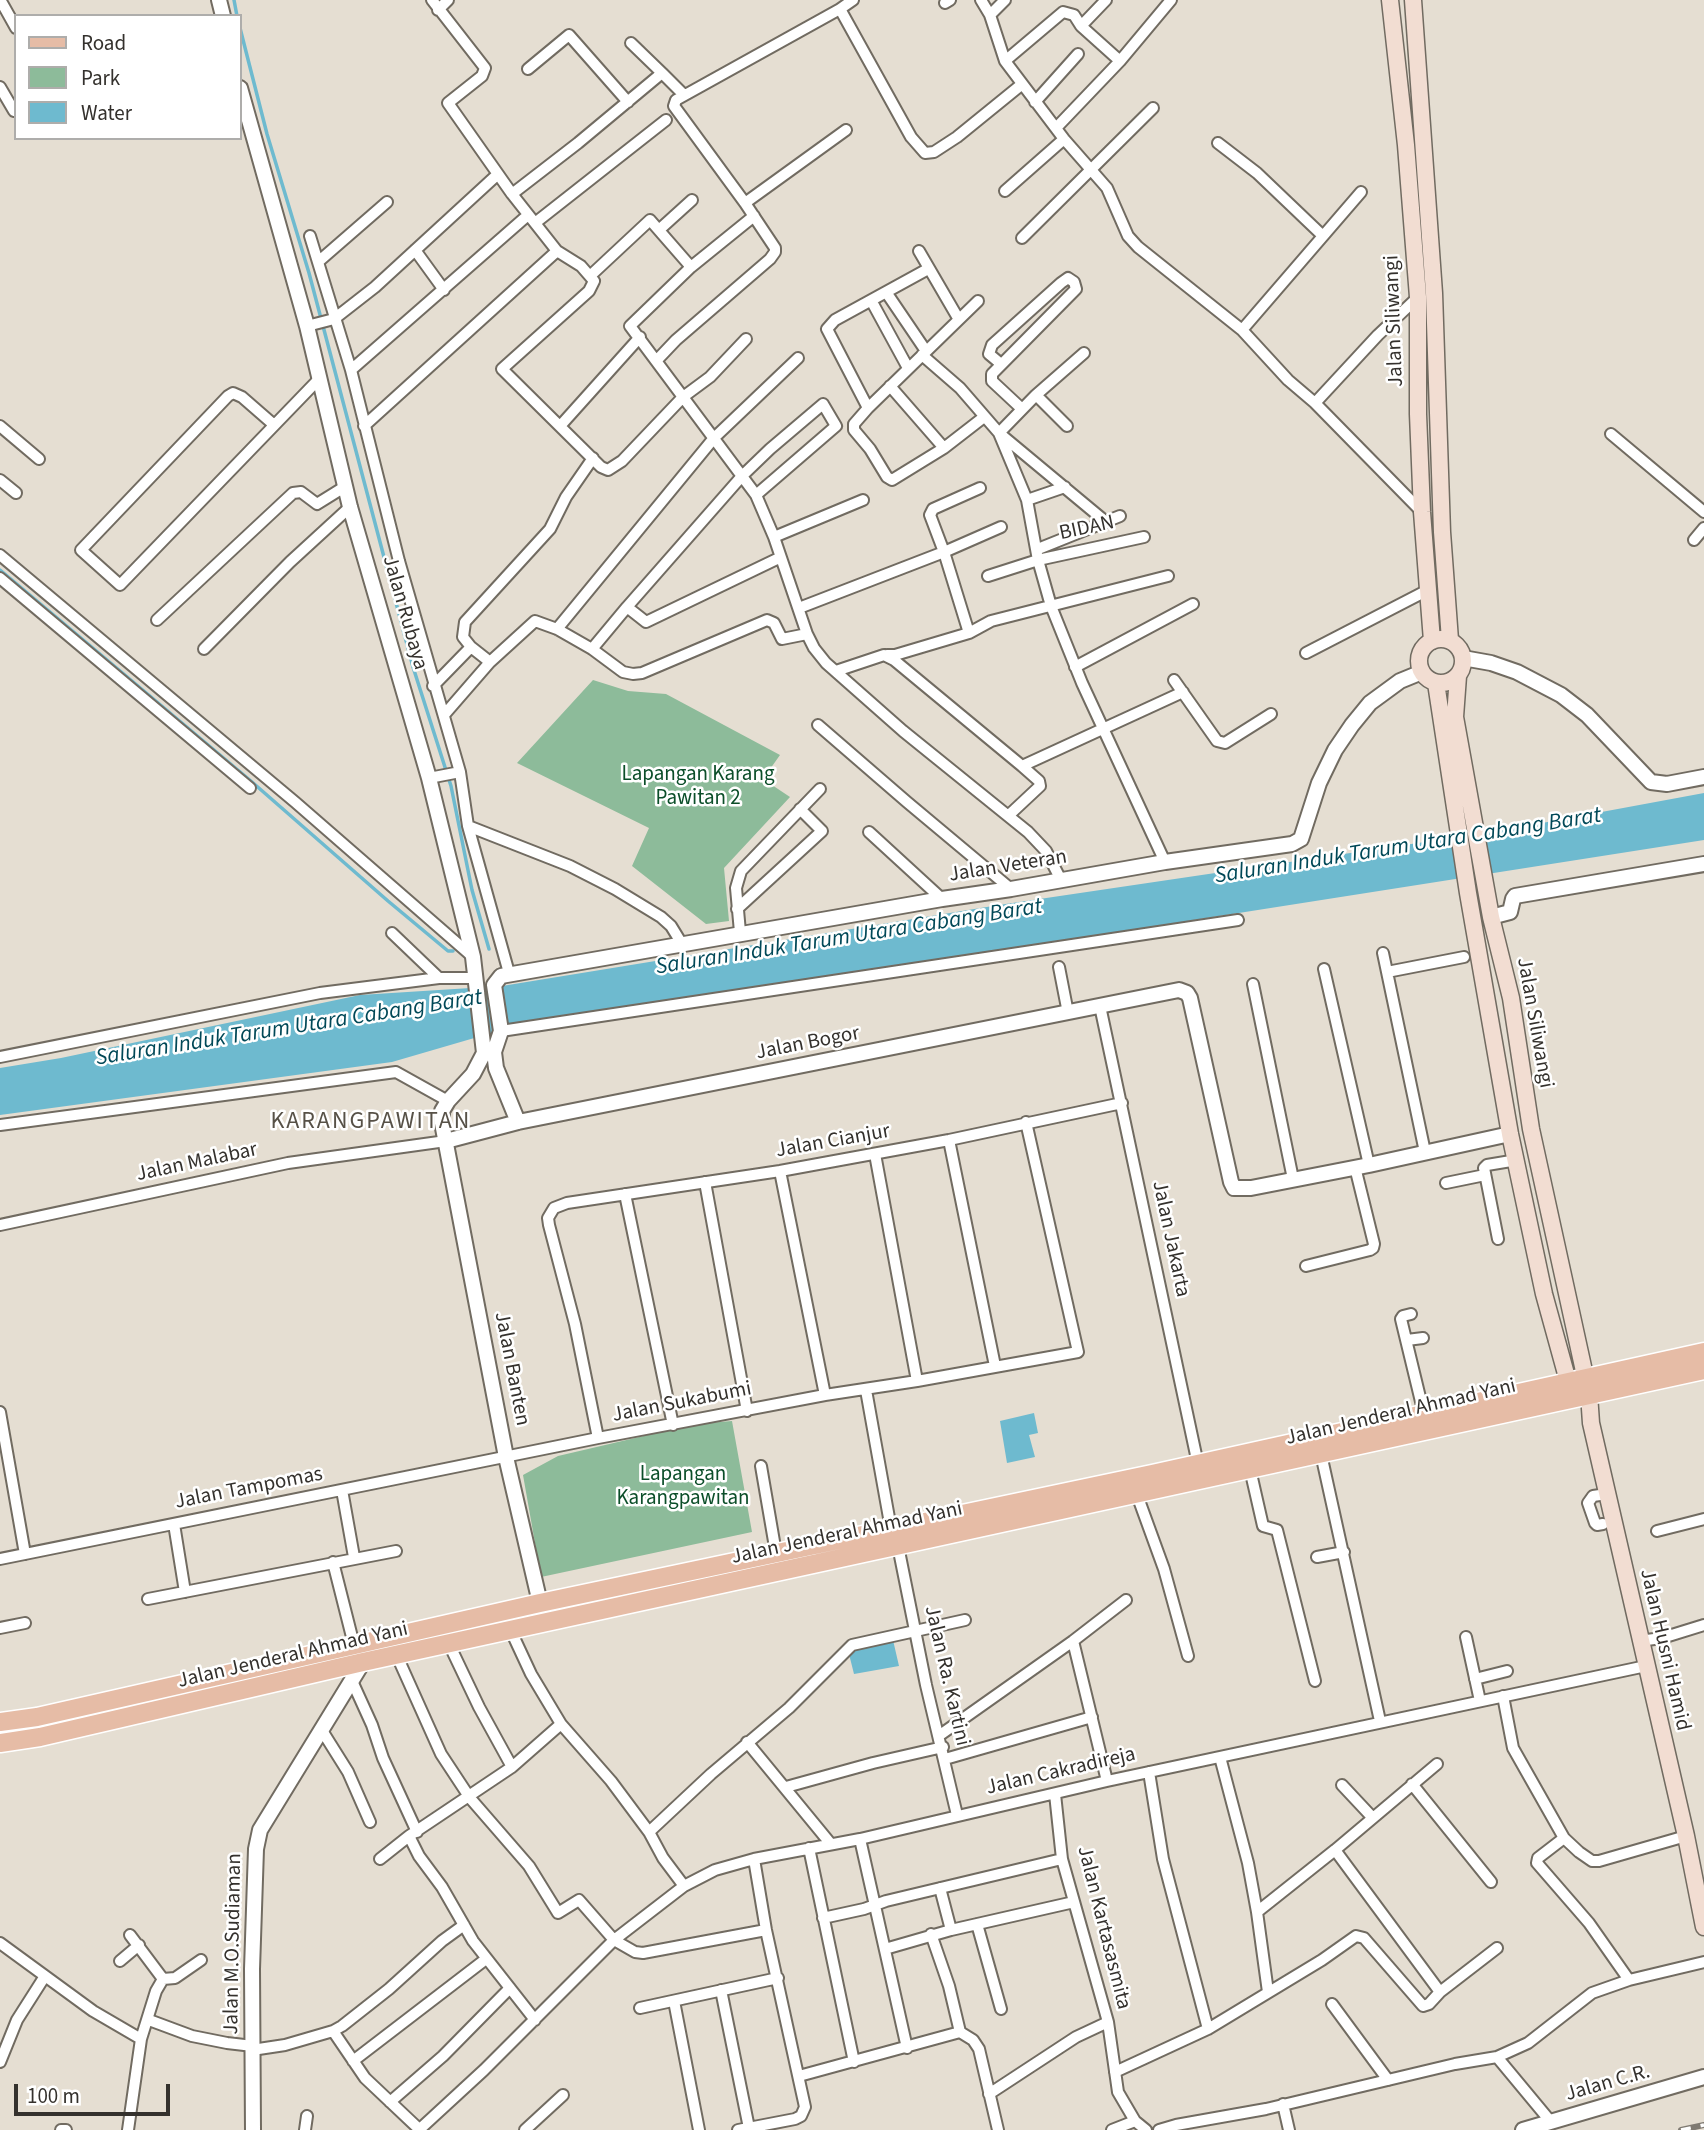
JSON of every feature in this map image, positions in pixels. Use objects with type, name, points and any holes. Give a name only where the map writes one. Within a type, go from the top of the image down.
[{"type":"main road","name":"Jalan Siliwangi","points":[[1390,0],[1406,145],[1418,297],[1418,414],[1422,513],[1432,641]]},
{"type":"main road","name":"Jalan Siliwangi","points":[[1413,0],[1434,293],[1442,532],[1450,640]]},
{"type":"main road","points":[[1450,640],[1460,649],[1462,668],[1458,676],[1446,683],[1436,683],[1428,679],[1419,664],[1424,646],[1432,641],[1450,640]]},
{"type":"main road","name":"Jalan Siliwangi","points":[[1458,676],[1455,717],[1466,826],[1468,893],[1510,1134],[1536,1254],[1578,1387]]},
{"type":"main road","name":"Jalan Siliwangi","points":[[1436,683],[1466,826],[1485,888],[1511,998],[1531,1129],[1556,1247],[1578,1387]]},
{"type":"main road","points":[[1488,1002],[1511,998]]},
{"type":"main road","points":[[1536,1254],[1556,1247]]},
{"type":"main road","name":"Jalan Jenderal Ahmad Yani","points":[[0,1722],[37,1717],[540,1603],[776,1553],[894,1538],[1113,1499],[1200,1472],[1250,1469],[1321,1454],[1704,1352]]},
{"type":"main road","name":"Jalan Jenderal Ahmad Yani","points":[[0,1743],[53,1734],[363,1662],[512,1631],[894,1538],[1200,1472],[1424,1413],[1578,1387],[1704,1370]]},
{"type":"main road","name":"Jalan Husni Hamid","points":[[1578,1387],[1591,1423],[1704,1927]]},
{"type":"street","points":[[448,0],[435,5],[485,68],[482,76],[448,103],[512,194],[557,251],[581,266],[594,281],[589,291],[502,369],[608,470],[683,397],[710,377],[746,339]]},
{"type":"street","points":[[657,360],[773,255],[775,248],[674,106],[676,100],[682,94],[801,32],[853,0]]},
{"type":"street","points":[[981,0],[990,15],[1005,61],[1064,139],[1107,188],[1128,236],[1138,247],[1242,330],[1288,380],[1315,403],[1422,513]]},
{"type":"street","points":[[990,15],[1005,0]]},
{"type":"street","points":[[1081,26],[1106,0]]},
{"type":"street","points":[[1056,128],[1120,61],[1171,0]]},
{"type":"street","points":[[3,2],[14,24]]},
{"type":"street","points":[[840,9],[911,137],[925,153],[934,152],[957,137],[1021,85]]},
{"type":"street","points":[[1005,61],[1063,12],[1074,15],[1081,26],[1120,61]]},
{"type":"street","points":[[528,69],[569,35],[628,102]]},
{"type":"street","points":[[632,43],[682,94]]},
{"type":"street","points":[[1035,102],[1078,54]]},
{"type":"street","points":[[512,194],[662,73]]},
{"type":"street","points":[[0,87],[14,111]]},
{"type":"street","name":"Jalan Rubaya","points":[[242,95],[310,326],[318,380],[350,507],[433,778],[473,957],[484,1053],[478,1067],[448,1101]]},
{"type":"street","points":[[1022,238],[1153,108]]},
{"type":"street","points":[[351,370],[532,219],[666,120]]},
{"type":"street","points":[[745,203],[846,130]]},
{"type":"street","points":[[1005,191],[1064,139]]},
{"type":"street","points":[[1218,144],[1257,173],[1323,236]]},
{"type":"street","points":[[310,326],[332,320],[415,250],[498,174]]},
{"type":"street","points":[[1242,330],[1361,192]]},
{"type":"street","points":[[660,229],[692,200]]},
{"type":"street","points":[[318,262],[387,202]]},
{"type":"street","points":[[754,216],[691,267],[630,326],[756,495],[814,648],[903,731],[1009,815],[1046,851],[1061,880]]},
{"type":"street","points":[[590,276],[650,220],[691,267]]},
{"type":"street","points":[[310,236],[332,320],[351,370],[433,685],[444,715],[468,826],[509,973],[501,976],[494,985],[501,1031],[494,1052],[496,1068],[519,1122]]},
{"type":"street","points":[[415,250],[444,290]]},
{"type":"street","points":[[364,426],[557,251]]},
{"type":"street","points":[[919,251],[958,318]]},
{"type":"street","points":[[868,408],[827,329],[835,320],[928,269]]},
{"type":"street","points":[[1001,364],[989,354],[992,345],[1060,283],[1068,278],[1074,282],[1076,289],[992,374],[992,381],[1022,408]]},
{"type":"street","points":[[886,292],[924,353],[960,388],[999,433],[1106,522]]},
{"type":"street","points":[[1315,403],[1378,335],[1418,297]]},
{"type":"street","points":[[978,300],[868,408],[854,424],[854,430],[870,449],[889,480],[892,480],[944,448],[985,417]]},
{"type":"street","points":[[872,302],[908,368]]},
{"type":"street","points":[[561,425],[640,337]]},
{"type":"street","points":[[999,433],[1035,395],[1084,353]]},
{"type":"street","points":[[557,629],[714,438],[798,358]]},
{"type":"street","points":[[273,424],[242,397],[233,393],[228,396],[80,550],[120,584],[318,380]]},
{"type":"street","points":[[890,386],[944,448]]},
{"type":"street","points":[[1035,395],[1067,426]]},
{"type":"street","points":[[593,649],[742,477],[823,404],[836,426],[756,495]]},
{"type":"street","points":[[0,426],[39,458]]},
{"type":"street","points":[[999,433],[1027,500],[1051,606],[1075,667],[1165,862]]},
{"type":"street","points":[[1611,434],[1704,512]]},
{"type":"street","points":[[490,662],[471,647],[463,636],[465,622],[550,529],[566,497],[593,458]]},
{"type":"street","points":[[0,480],[16,493]]},
{"type":"street","points":[[157,620],[293,493],[301,492],[317,504],[346,486]]},
{"type":"street","points":[[1027,500],[1065,487]]},
{"type":"street","points":[[969,633],[944,552],[929,515],[930,512],[980,488]]},
{"type":"street","points":[[774,537],[863,500]]},
{"type":"street","points":[[204,649],[290,562],[350,507]]},
{"type":"street","points":[[988,576],[1120,516]]},
{"type":"street","points":[[799,608],[1001,527]]},
{"type":"street","points":[[1694,540],[1704,528]]},
{"type":"street","name":"BIDAN","points":[[1038,554],[1144,537]]},
{"type":"street","points":[[0,555],[295,802],[473,957]]},
{"type":"street","points":[[627,607],[646,622],[779,558]]},
{"type":"street","points":[[836,671],[884,655],[895,655],[969,633],[991,621],[1168,576]]},
{"type":"street","points":[[0,578],[250,788]]},
{"type":"street","points":[[1306,653],[1428,590]]},
{"type":"street","points":[[1075,667],[1193,604]]},
{"type":"street","points":[[444,715],[490,662],[535,621],[557,629],[593,649],[622,672],[633,674],[642,673],[767,620],[774,623],[782,639],[807,634]]},
{"type":"street","points":[[433,685],[471,647]]},
{"type":"street","points":[[884,655],[894,660],[1039,781],[1040,786],[1009,815]]},
{"type":"street","points":[[1463,658],[1491,663],[1517,672],[1561,695],[1587,715],[1651,782],[1667,784],[1704,777]]},
{"type":"street","name":"Jalan Veteran","points":[[509,973],[1165,862],[1292,844],[1299,841],[1303,835],[1319,783],[1335,750],[1352,725],[1370,703],[1400,681],[1422,672]]},
{"type":"street","points":[[1174,680],[1217,741],[1225,743],[1271,714]]},
{"type":"street","points":[[1022,766],[1183,692]]},
{"type":"street","points":[[818,725],[1012,889]]},
{"type":"street","points":[[433,778],[457,772]]},
{"type":"street","points":[[740,933],[736,888],[741,871],[820,789]]},
{"type":"street","points":[[737,909],[822,831],[800,809]]},
{"type":"street","points":[[468,826],[570,866],[615,889],[661,917],[671,926],[682,944]]},
{"type":"street","points":[[869,832],[942,899]]},
{"type":"street","points":[[1491,917],[1510,912],[1516,896],[1704,864]]},
{"type":"street","points":[[501,1031],[1238,920]]},
{"type":"street","points":[[391,933],[439,978]]},
{"type":"street","points":[[1383,953],[1424,1152]]},
{"type":"street","points":[[1387,972],[1464,957]]},
{"type":"street","points":[[1059,967],[1068,1013]]},
{"type":"street","points":[[1306,1266],[1370,1250],[1374,1244],[1362,1166],[1324,969]]},
{"type":"street","points":[[0,1057],[320,993],[439,978],[474,982]]},
{"type":"street","points":[[1253,984],[1293,1179],[1510,1134]]},
{"type":"street","name":"Jalan Bogor","points":[[446,1141],[519,1122],[1179,990],[1187,993],[1190,998],[1234,1188],[1251,1188],[1293,1179]]},
{"type":"street","name":"Jalan Jakarta","points":[[1100,1006],[1200,1472]]},
{"type":"street","points":[[0,1125],[396,1072],[448,1101],[442,1111],[446,1141]]},
{"type":"street","name":"Jalan Cianjur","points":[[598,1438],[575,1324],[549,1225],[550,1212],[567,1203],[875,1154],[1122,1103]]},
{"type":"street","name":"Jalan Sukabumi","points":[[506,1457],[825,1395],[1078,1352],[1026,1122]]},
{"type":"street","points":[[949,1140],[995,1366]]},
{"type":"street","name":"Jalan Malabar","points":[[0,1225],[288,1163],[446,1141]]},
{"type":"street","name":"Jalan Banten","points":[[446,1141],[506,1457],[540,1603]]},
{"type":"street","points":[[875,1154],[917,1381]]},
{"type":"street","points":[[1498,1239],[1484,1168],[1487,1165],[1517,1160]]},
{"type":"street","points":[[780,1171],[825,1395]]},
{"type":"street","points":[[1446,1183],[1485,1175]]},
{"type":"street","points":[[705,1182],[747,1410]]},
{"type":"street","points":[[625,1194],[673,1425]]},
{"type":"street","points":[[1411,1314],[1401,1319],[1423,1384],[1424,1413]]},
{"type":"street","points":[[1407,1340],[1423,1338]]},
{"type":"street","name":"Jalan Ra. Kartini","points":[[866,1390],[894,1538],[957,1815]]},
{"type":"street","points":[[0,1412],[24,1554]]},
{"type":"street","points":[[1321,1454],[1380,1721]]},
{"type":"street","name":"Jalan Tampomas","points":[[0,1559],[506,1457]]},
{"type":"street","points":[[761,1466],[776,1553]]},
{"type":"street","points":[[1250,1469],[1263,1526],[1277,1530],[1315,1681]]},
{"type":"street","points":[[342,1490],[354,1557]]},
{"type":"street","points":[[1136,1492],[1164,1569],[1188,1656]]},
{"type":"street","points":[[1604,1524],[1595,1523],[1588,1503],[1593,1496],[1607,1494]]},
{"type":"street","points":[[1657,1531],[1704,1519]]},
{"type":"street","points":[[174,1524],[185,1591]]},
{"type":"street","points":[[148,1599],[396,1551]]},
{"type":"street","points":[[1317,1557],[1344,1552]]},
{"type":"street","points":[[332,1562],[354,1645]]},
{"type":"street","points":[[940,1735],[1126,1600]]},
{"type":"street","points":[[649,1832],[747,1742],[789,1708],[852,1645],[965,1620]]},
{"type":"street","points":[[0,1628],[25,1623]]},
{"type":"street","points":[[1639,1641],[1662,1638],[1704,1625]]},
{"type":"street","points":[[512,1631],[531,1674],[561,1724],[611,1781],[684,1886]]},
{"type":"street","points":[[1466,1637],[1480,1701]]},
{"type":"street","points":[[1073,1641],[1107,1781]]},
{"type":"street","points":[[449,1644],[478,1707],[512,1767]]},
{"type":"street","points":[[397,1656],[430,1732],[470,1798],[529,1866],[556,1912],[561,1912],[579,1900],[614,1940],[635,1952],[643,1953],[766,1930]]},
{"type":"street","name":"Jalan M.O.Sudiaman","points":[[253,2130],[256,1849],[260,1830],[363,1662]]},
{"type":"street","name":"Jalan Cakradireja","points":[[420,2130],[614,1940],[684,1886],[715,1870],[754,1859],[860,1839],[1380,1721],[1646,1666]]},
{"type":"street","points":[[1475,1679],[1507,1671]]},
{"type":"street","points":[[352,1681],[372,1725],[419,1856],[442,1887],[486,1959],[535,2020]]},
{"type":"street","points":[[1503,1696],[1513,1748],[1564,1838],[1579,1853],[1592,1861],[1685,1836]]},
{"type":"street","points":[[786,1787],[873,1763],[944,1753],[1092,1717]]},
{"type":"street","points":[[380,1860],[413,1834],[470,1798],[512,1767],[561,1724]]},
{"type":"street","points":[[321,1729],[348,1772],[370,1822]]},
{"type":"street","points":[[747,1742],[830,1843]]},
{"type":"street","points":[[1220,1757],[1248,1863],[1268,1992]]},
{"type":"street","points":[[1257,1912],[1437,1764]]},
{"type":"street","points":[[1149,1772],[1163,1858],[1208,2029]]},
{"type":"street","points":[[1412,1784],[1491,1882]]},
{"type":"street","points":[[1342,1785],[1372,1817]]},
{"type":"street","name":"Jalan Kartasasmita","points":[[1055,1794],[1062,1859],[1108,2022],[1118,2092],[1135,2121]]},
{"type":"street","points":[[1564,1838],[1538,1858],[1537,1863],[1589,1923],[1629,1980]]},
{"type":"street","points":[[860,1839],[907,2048]]},
{"type":"street","points":[[809,1848],[854,2062]]},
{"type":"street","points":[[1335,1850],[1440,1992]]},
{"type":"street","points":[[721,1990],[743,2129],[801,2116],[806,2107],[766,1930],[754,1859]]},
{"type":"street","points":[[823,1918],[1062,1859]]},
{"type":"street","points":[[940,1888],[951,1930]]},
{"type":"street","points":[[885,1949],[931,1934],[1074,1902]]},
{"type":"street","points":[[977,1924],[1001,2009]]},
{"type":"street","points":[[149,2020],[192,2036],[253,2048],[285,2045],[333,2031],[376,2000],[464,1925]]},
{"type":"street","points":[[931,1934],[949,1986],[960,2032]]},
{"type":"street","points":[[130,1935],[163,1979]]},
{"type":"street","points":[[1115,2072],[1208,2029],[1322,1960],[1356,1936],[1361,1936],[1382,1957],[1419,2004],[1426,2006],[1497,1948]]},
{"type":"street","points":[[0,1943],[103,2018],[141,2039]]},
{"type":"street","points":[[120,1961],[139,1945]]},
{"type":"street","points":[[353,2061],[486,1959]]},
{"type":"street","points":[[163,1979],[175,1978],[201,1960]]},
{"type":"street","points":[[1159,2130],[1497,2057],[1528,2043],[1592,1993],[1629,1980],[1704,1962]]},
{"type":"street","points":[[0,2062],[17,2020],[45,1976]]},
{"type":"street","points":[[640,2008],[778,1978]]},
{"type":"street","points":[[128,2130],[141,2039],[156,1991],[163,1979]]},
{"type":"street","points":[[390,2102],[443,2056],[510,1988]]},
{"type":"street","points":[[674,2001],[699,2130]]},
{"type":"street","points":[[1332,2004],[1388,2080]]},
{"type":"street","points":[[989,2094],[1076,2038],[1108,2022]]},
{"type":"street","points":[[333,2031],[365,2078],[420,2130]]},
{"type":"street","points":[[799,2076],[960,2032],[968,2035],[978,2045],[998,2130]]},
{"type":"street","points":[[1497,2057],[1551,2122]]},
{"type":"street","name":"Jalan C.R.","points":[[1523,2130],[1704,2077]]},
{"type":"street","points":[[525,2130],[563,2095]]},
{"type":"street","points":[[1283,2104],[1289,2130]]},
{"type":"street","points":[[305,2130],[307,2116]]},
{"type":"street","points":[[794,2119],[802,2130]]},
{"type":"street","points":[[1112,2130],[1135,2121],[1146,2130]]},
{"type":"green space","name":"Lapangan Karang Pawitan 2","points":[[593,680],[628,691],[666,694],[780,755],[763,779],[790,797],[724,868],[729,921],[706,924],[632,866],[649,828],[517,763]]},
{"type":"green space","name":"Lapangan Karangpawitan","points":[[732,1421],[752,1532],[541,1577],[523,1475],[558,1456],[695,1424]]},
{"type":"water","name":"Saluran Induk Tarum Utara Cabang Barat","points":[[1704,793],[1704,840],[512,1027],[392,1062],[0,1115],[0,1068],[61,1058],[360,995],[502,986],[999,905],[1499,831]]},
{"type":"water","points":[[1034,1413],[1038,1433],[1029,1435],[1035,1457],[1007,1463],[1000,1421]]},
{"type":"water","points":[[893,1640],[899,1666],[854,1674],[848,1650]]},
{"type":"waterway","points":[[234,0],[237,14]]},
{"type":"waterway","points":[[242,36],[267,134],[309,273],[413,667],[451,786],[472,890],[489,949]]},
{"type":"waterway","points":[[0,570],[252,782],[388,901],[448,951],[453,951]]},
{"type":"railway","points":[[1681,2130],[1704,2125]]},
{"type":"district","name":"KARANGPAWITAN","points":[[371,1123]]}]
